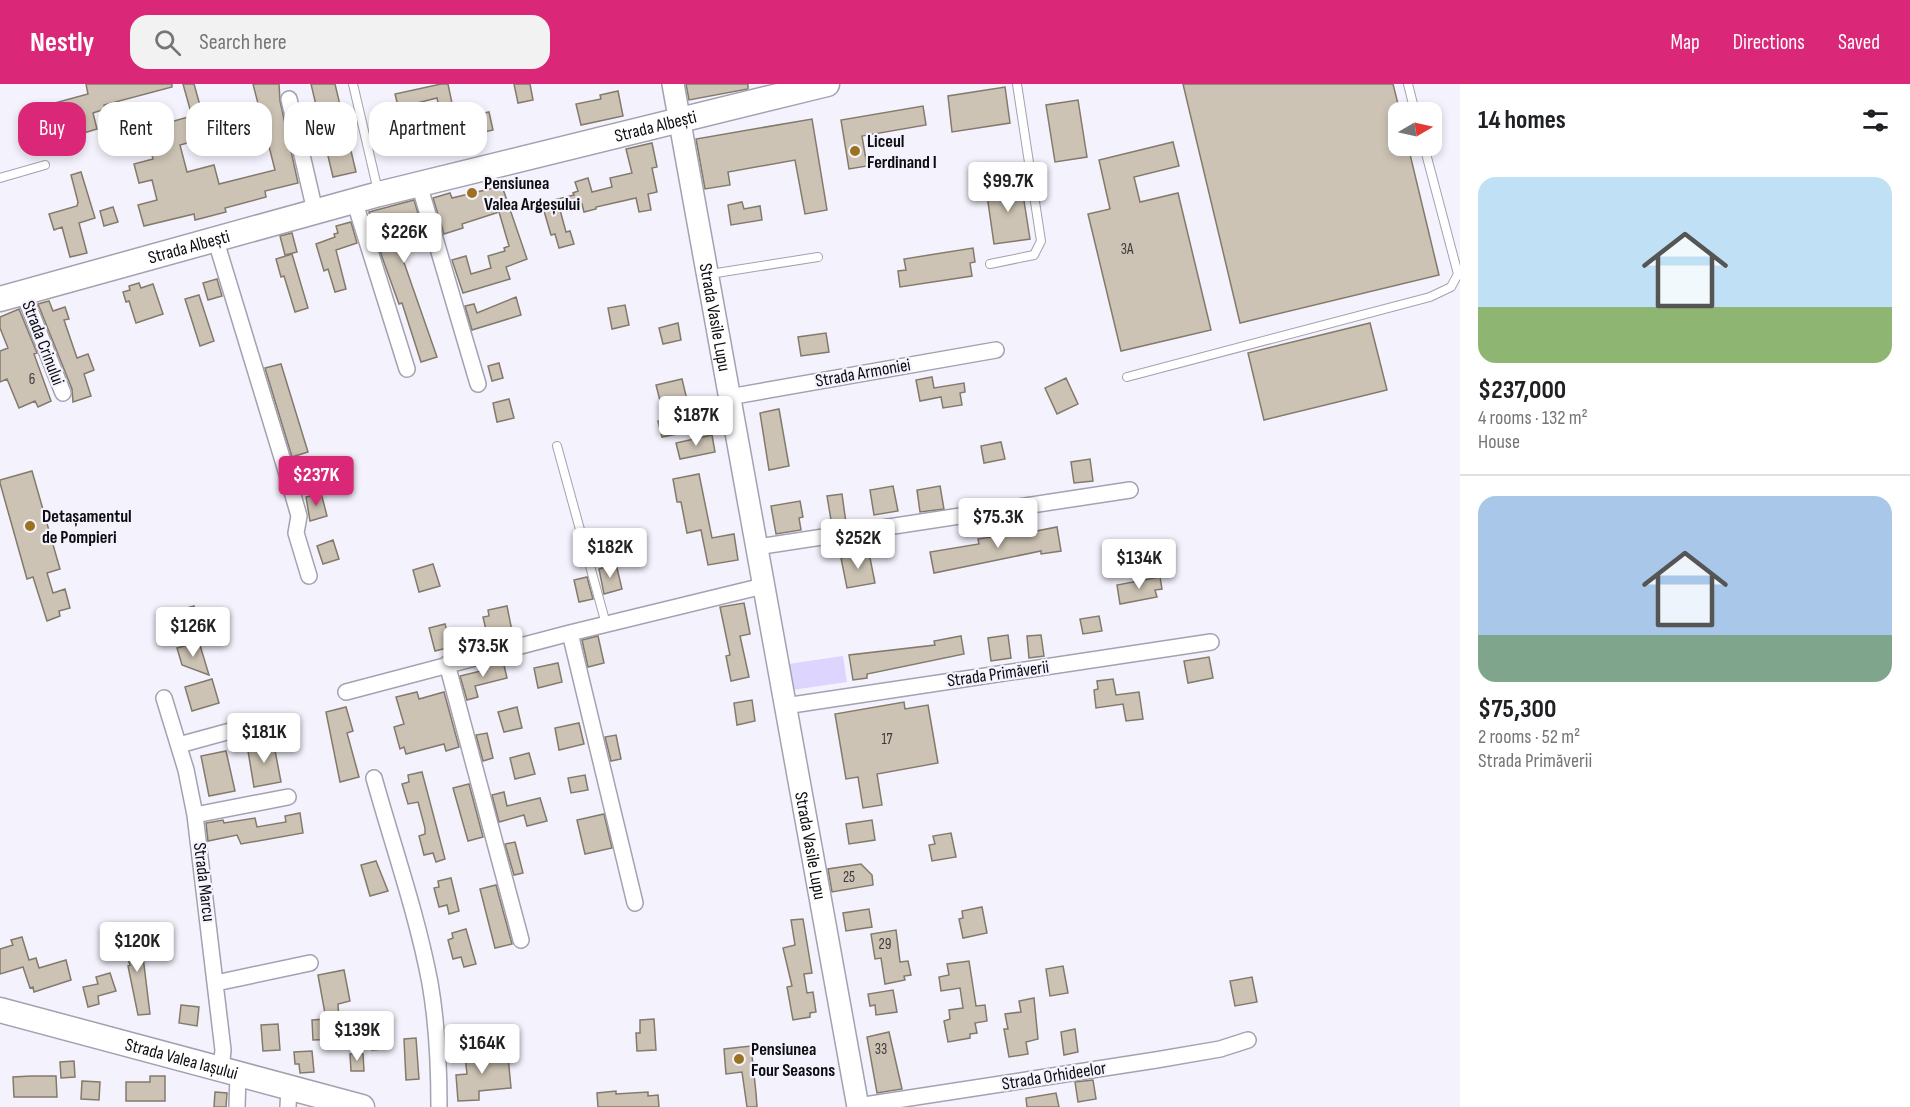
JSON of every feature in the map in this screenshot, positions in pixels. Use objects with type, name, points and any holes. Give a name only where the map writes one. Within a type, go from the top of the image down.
[{"type":"main road","name":"Strada Vasile Lupu","points":[[674,84],[858,1107]]},
{"type":"main road","name":"Strada Albești","points":[[0,299],[354,200],[827,84]]},
{"type":"main road","name":"Strada Valea Iașului","points":[[0,1010],[230,1073],[288,1097],[362,1107]]},
{"type":"street","points":[[290,99],[315,211]]},
{"type":"street","points":[[418,184],[477,384]]},
{"type":"street","points":[[354,200],[407,369]]},
{"type":"street","points":[[215,238],[299,516],[296,533],[309,576]]},
{"type":"street","name":"Strada Crinului","points":[[23,292],[63,393]]},
{"type":"street","name":"Strada Armoniei","points":[[729,397],[996,350]]},
{"type":"street","points":[[757,547],[1131,490]]},
{"type":"street","points":[[346,692],[447,664],[763,586]]},
{"type":"street","points":[[570,633],[635,903]]},
{"type":"street","name":"Strada Primăverii","points":[[785,706],[1211,642]]},
{"type":"street","points":[[447,664],[521,940]]},
{"type":"street","name":"Strada Marcu","points":[[164,698],[179,745],[195,815],[223,1050],[237,1107]]},
{"type":"street","points":[[179,745],[263,722]]},
{"type":"street","points":[[374,778],[422,946],[430,985],[438,1054],[439,1107]]},
{"type":"street","points":[[195,815],[288,797]]},
{"type":"street","points":[[216,983],[310,963]]},
{"type":"street","name":"Strada Orhideelor","points":[[858,1107],[1156,1060],[1220,1049],[1248,1040]]},
{"type":"lane","points":[[353,84],[379,194]]},
{"type":"lane","points":[[990,264],[1034,255],[1041,242],[1017,84]]},
{"type":"lane","points":[[1407,84],[1412,102]]},
{"type":"lane","points":[[1127,377],[1430,297],[1450,286],[1458,274],[1427,156]]},
{"type":"lane","points":[[0,178],[45,165]]},
{"type":"lane","points":[[707,274],[818,257]]},
{"type":"lane","points":[[557,446],[606,624]]},
{"type":"shaded area","points":[[843,656],[847,682],[792,690],[788,664]]},
{"type":"building","points":[[86,84],[172,84],[172,87],[115,102],[98,102],[98,111],[93,113],[97,129],[86,132],[86,102],[58,102],[88,94]]},
{"type":"building","points":[[183,84],[194,84],[199,102],[188,102]]},
{"type":"building","points":[[253,84],[279,84],[284,119],[284,156],[292,156],[298,183],[265,191],[266,197],[225,208],[226,212],[195,220],[194,214],[144,226],[138,205],[157,200],[152,180],[139,183],[134,164],[153,159],[152,156],[174,156],[174,121],[186,118],[186,143],[180,145],[187,172],[214,165],[219,184],[275,170],[271,156],[272,102],[258,102]]},
{"type":"building","points":[[311,84],[335,84],[339,102],[315,102]]},
{"type":"building","points":[[448,84],[452,102],[438,102],[437,98],[421,102],[397,102],[395,94]]},
{"type":"building","points":[[514,84],[530,84],[533,100],[518,103]]},
{"type":"building","points":[[686,84],[748,84],[748,89],[689,100]]},
{"type":"building","points":[[1183,84],[1393,84],[1398,102],[1388,102],[1388,156],[1410,156],[1439,275],[1240,323]]},
{"type":"building","points":[[1005,87],[1010,123],[952,132],[948,96]]},
{"type":"building","points":[[618,91],[623,116],[581,125],[576,104],[601,99],[600,95]]},
{"type":"building","points":[[1078,100],[1087,157],[1055,162],[1046,105]]},
{"type":"building","name":"Liceul Ferdinand I","points":[[923,106],[926,125],[862,136],[867,166],[849,169],[841,120]]},
{"type":"building","points":[[487,112],[489,112],[493,130],[487,131]]},
{"type":"building","points":[[812,119],[827,210],[805,214],[795,160],[728,172],[730,185],[705,189],[696,139]]},
{"type":"building","points":[[1173,142],[1179,166],[1134,177],[1140,202],[1178,193],[1211,330],[1121,351],[1088,214],[1110,209],[1099,160]]},
{"type":"building","points":[[652,143],[657,167],[652,168],[657,192],[648,194],[651,210],[639,212],[636,198],[584,212],[582,204],[560,210],[566,232],[570,231],[574,244],[559,248],[555,234],[551,235],[544,211],[549,210],[546,202],[574,195],[573,193],[578,191],[575,182],[588,178],[592,192],[612,187],[610,178],[632,173],[626,149]]},
{"type":"building","points":[[328,156],[352,156],[356,172],[333,177]]},
{"type":"building","points":[[81,172],[95,218],[79,223],[87,253],[70,257],[62,227],[54,230],[49,214],[77,206],[71,175]]},
{"type":"building","points":[[1021,182],[1030,239],[994,244],[986,188]]},
{"type":"building","points":[[502,186],[527,259],[506,267],[510,279],[463,293],[452,260],[466,256],[471,274],[491,268],[488,256],[505,251],[504,248],[509,246],[499,212],[462,224],[463,228],[444,234],[433,198],[450,193],[452,198]]},
{"type":"building","points":[[414,200],[428,247],[401,254],[437,357],[421,362],[402,303],[399,304],[382,257],[369,212]]},
{"type":"building","points":[[742,202],[744,209],[760,206],[762,220],[731,225],[728,205]]},
{"type":"building","points":[[113,207],[118,222],[104,226],[100,211]]},
{"type":"building","points":[[351,222],[357,243],[336,250],[346,289],[335,292],[328,269],[324,271],[316,244],[335,237],[334,234],[338,233],[336,226]]},
{"type":"building","points":[[292,233],[297,252],[285,255],[280,236]]},
{"type":"building","points":[[973,248],[975,262],[970,263],[972,276],[900,287],[898,271],[906,270],[904,259]]},
{"type":"building","points":[[292,254],[308,308],[295,312],[276,259]]},
{"type":"building","points":[[217,279],[222,296],[208,300],[203,283]]},
{"type":"building","points":[[139,283],[141,288],[153,284],[163,314],[136,323],[129,301],[126,302],[123,292],[130,290],[129,286]]},
{"type":"building","points":[[199,295],[214,341],[200,346],[185,299]]},
{"type":"building","points":[[516,297],[521,315],[472,330],[465,306],[474,304],[477,313]]},
{"type":"building","points":[[49,301],[53,311],[65,307],[69,319],[64,320],[77,358],[88,354],[94,370],[84,374],[91,396],[73,402],[72,389],[38,304]]},
{"type":"building","points":[[625,305],[629,325],[612,329],[608,308]]},
{"type":"building","points":[[19,309],[37,353],[34,354],[51,401],[38,407],[35,401],[19,408],[7,379],[0,382],[0,351],[8,348],[0,328],[0,317]]},
{"type":"building","points":[[678,323],[681,340],[663,344],[659,328]]},
{"type":"building","points":[[1370,323],[1387,390],[1264,420],[1248,353]]},
{"type":"building","points":[[826,333],[829,352],[801,356],[798,337]]},
{"type":"building","points":[[499,363],[503,378],[492,381],[488,366]]},
{"type":"building","points":[[281,364],[308,452],[292,457],[265,368]]},
{"type":"building","points":[[932,377],[934,388],[964,383],[965,392],[960,393],[962,405],[943,408],[941,397],[920,401],[916,380]]},
{"type":"building","points":[[1066,378],[1078,404],[1057,414],[1045,388]]},
{"type":"building","points":[[682,379],[687,400],[675,402],[682,433],[662,437],[658,421],[665,420],[656,385]]},
{"type":"building","points":[[509,399],[514,418],[497,422],[493,403]]},
{"type":"building","points":[[779,409],[789,466],[769,470],[760,413]]},
{"type":"building","points":[[712,435],[715,452],[680,459],[676,443]]},
{"type":"building","points":[[1001,442],[1005,459],[984,463],[981,446]]},
{"type":"building","points":[[1090,459],[1093,481],[1074,483],[1071,462]]},
{"type":"building","name":"Detașamentul de Pompieri","points":[[32,471],[60,569],[47,573],[53,593],[65,589],[70,608],[59,611],[60,616],[47,621],[33,577],[27,579],[0,483],[0,480]]},
{"type":"building","points":[[699,474],[712,538],[734,534],[738,560],[708,565],[701,530],[687,533],[681,502],[677,502],[673,479]]},
{"type":"building","points":[[893,486],[898,511],[874,515],[870,490]]},
{"type":"building","points":[[940,486],[944,509],[920,512],[917,490]]},
{"type":"building","points":[[321,493],[327,516],[310,521],[306,497]]},
{"type":"building","points":[[842,494],[846,523],[832,526],[827,496]]},
{"type":"building","points":[[800,501],[803,517],[799,518],[801,530],[776,534],[771,506]]},
{"type":"building","points":[[1030,527],[1031,532],[1057,527],[1061,551],[1041,554],[1041,551],[934,573],[930,552],[979,544],[978,539],[1010,534],[1009,530]]},
{"type":"building","points":[[333,540],[339,559],[323,564],[317,546]]},
{"type":"building","points":[[869,553],[875,583],[847,588],[841,558]]},
{"type":"building","points":[[433,564],[440,586],[419,592],[413,570]]},
{"type":"building","points":[[616,564],[622,589],[604,594],[599,569]]},
{"type":"building","points":[[587,577],[593,599],[579,602],[574,580]]},
{"type":"building","points":[[1160,577],[1162,589],[1155,590],[1157,597],[1120,604],[1117,585]]},
{"type":"building","points":[[744,603],[750,634],[740,636],[749,677],[731,681],[726,656],[730,655],[720,607]]},
{"type":"building","points":[[194,606],[202,635],[192,638],[187,623],[170,628],[166,614]]},
{"type":"building","points":[[507,606],[512,631],[492,635],[491,628],[486,630],[483,617],[489,616],[488,610]]},
{"type":"building","points":[[1099,616],[1102,631],[1083,634],[1080,619]]},
{"type":"building","points":[[445,624],[451,647],[435,651],[429,628]]},
{"type":"building","points":[[1008,635],[1011,658],[991,661],[988,638]]},
{"type":"building","points":[[1041,635],[1044,656],[1029,658],[1027,636]]},
{"type":"building","points":[[598,636],[604,663],[588,667],[582,640]]},
{"type":"building","points":[[961,636],[964,654],[867,674],[867,678],[853,680],[849,655],[935,645],[934,641]]},
{"type":"building","points":[[199,642],[209,675],[182,665],[177,648]]},
{"type":"building","points":[[1209,657],[1213,678],[1188,683],[1184,661]]},
{"type":"building","points":[[503,661],[507,678],[475,686],[478,697],[467,700],[460,676],[485,670],[484,666]]},
{"type":"building","points":[[558,663],[562,682],[538,688],[534,668]]},
{"type":"building","points":[[212,679],[219,703],[192,711],[185,687]]},
{"type":"building","points":[[1113,679],[1116,695],[1139,692],[1143,719],[1126,721],[1123,704],[1096,708],[1094,690],[1098,689],[1097,681]]},
{"type":"building","points":[[417,692],[419,699],[444,692],[459,747],[446,751],[444,744],[406,754],[404,747],[400,749],[394,727],[404,724],[396,697]]},
{"type":"building","points":[[752,700],[755,721],[737,725],[734,703]]},
{"type":"building","points":[[904,702],[905,709],[928,705],[938,763],[877,774],[882,805],[863,808],[858,777],[846,779],[835,714]]},
{"type":"building","points":[[346,707],[353,731],[347,733],[359,777],[340,782],[326,712]]},
{"type":"building","points":[[517,707],[522,728],[504,732],[498,712]]},
{"type":"building","points":[[579,723],[584,744],[559,750],[555,728]]},
{"type":"building","points":[[487,733],[493,758],[483,761],[476,735]]},
{"type":"building","points":[[616,735],[621,759],[611,761],[605,737]]},
{"type":"building","points":[[273,740],[281,782],[254,787],[247,745]]},
{"type":"building","points":[[226,751],[235,791],[209,796],[201,756]]},
{"type":"building","points":[[529,753],[535,774],[515,779],[510,758]]},
{"type":"building","points":[[422,772],[445,859],[436,862],[433,853],[424,855],[419,836],[425,834],[425,828],[418,802],[408,804],[402,784],[409,782],[408,775]]},
{"type":"building","points":[[585,775],[588,790],[571,793],[568,778]]},
{"type":"building","points":[[469,784],[483,837],[468,841],[453,788]]},
{"type":"building","points":[[504,792],[507,806],[540,798],[547,821],[527,826],[524,815],[499,822],[492,795]]},
{"type":"building","points":[[300,813],[303,833],[241,844],[237,835],[208,841],[206,823],[223,820],[224,823],[255,818],[257,827],[286,822],[285,816]]},
{"type":"building","points":[[604,814],[612,848],[585,854],[577,820]]},
{"type":"building","points":[[872,820],[875,840],[849,844],[846,824]]},
{"type":"building","points":[[951,833],[956,857],[932,861],[929,845],[935,844],[933,836]]},
{"type":"building","points":[[515,842],[523,873],[514,875],[505,844]]},
{"type":"building","points":[[376,861],[388,891],[370,896],[361,865]]},
{"type":"building","points":[[861,864],[872,875],[873,885],[832,892],[828,869]]},
{"type":"building","points":[[451,878],[459,911],[449,914],[447,905],[439,907],[434,888],[439,887],[438,881]]},
{"type":"building","points":[[496,885],[512,944],[495,948],[480,889]]},
{"type":"building","points":[[982,907],[987,933],[963,938],[959,919],[963,918],[962,911]]},
{"type":"building","points":[[869,909],[872,927],[846,931],[843,913]]},
{"type":"building","points":[[803,919],[812,973],[804,974],[807,993],[813,992],[816,1012],[810,1013],[810,1017],[793,1020],[787,987],[792,986],[783,948],[795,945],[791,920]]},
{"type":"building","points":[[466,929],[476,964],[464,967],[461,957],[453,959],[448,940],[453,938],[452,933]]},
{"type":"building","points":[[896,930],[900,962],[908,961],[911,975],[904,976],[905,980],[885,984],[881,958],[875,959],[871,934]]},
{"type":"building","points":[[135,933],[143,957],[150,1014],[138,1015],[128,966],[130,965],[121,938]]},
{"type":"building","points":[[22,937],[29,960],[36,958],[39,968],[66,960],[71,980],[34,992],[33,987],[30,988],[23,967],[0,974],[0,949],[13,945],[11,940]]},
{"type":"building","points":[[969,961],[976,1006],[985,1005],[987,1021],[975,1023],[977,1033],[970,1034],[970,1038],[948,1042],[944,1021],[950,1019],[949,1010],[963,1008],[960,988],[941,991],[939,977],[949,975],[947,964]]},
{"type":"building","points":[[1063,966],[1068,993],[1050,996],[1046,969]]},
{"type":"building","points":[[344,970],[350,1001],[338,1004],[340,1039],[313,1040],[312,1020],[326,1019],[318,975]]},
{"type":"building","points":[[110,973],[116,991],[98,996],[99,1004],[88,1007],[83,987],[98,984],[96,977]]},
{"type":"building","points":[[1252,977],[1257,1002],[1235,1006],[1230,981]]},
{"type":"building","points":[[893,990],[897,1012],[876,1015],[875,1005],[870,1006],[868,994]]},
{"type":"building","points":[[1034,998],[1038,1039],[1026,1042],[1028,1054],[1009,1057],[1004,1029],[1008,1029],[1005,1014],[1021,1012],[1019,1001]]},
{"type":"building","points":[[181,1005],[199,1007],[197,1026],[179,1023]]},
{"type":"building","points":[[654,1019],[656,1050],[637,1051],[636,1033],[640,1033],[640,1020]]},
{"type":"building","points":[[278,1024],[280,1050],[263,1051],[261,1025]]},
{"type":"building","points":[[380,1028],[382,1049],[372,1050],[370,1029]]},
{"type":"building","points":[[1075,1029],[1078,1052],[1064,1055],[1061,1032]]},
{"type":"building","points":[[889,1032],[902,1089],[877,1093],[867,1037]]},
{"type":"building","points":[[416,1038],[419,1079],[406,1080],[404,1039]]},
{"type":"building","points":[[476,1046],[478,1059],[508,1056],[511,1088],[479,1091],[479,1100],[458,1101],[456,1075],[467,1074],[464,1047]]},
{"type":"building","points":[[751,1046],[757,1107],[747,1107],[742,1072],[726,1074],[724,1049]]},
{"type":"building","points":[[312,1051],[314,1072],[300,1073],[299,1064],[295,1064],[294,1052]]},
{"type":"building","points":[[350,1054],[363,1054],[364,1071],[351,1071]]},
{"type":"building","points":[[74,1061],[75,1077],[61,1078],[60,1062]]},
{"type":"building","points":[[56,1076],[57,1097],[14,1097],[13,1077]]},
{"type":"building","points":[[150,1076],[165,1076],[165,1101],[126,1101],[126,1082],[150,1082]]},
{"type":"building","points":[[1093,1080],[1096,1099],[1078,1102],[1075,1082]]},
{"type":"building","points":[[82,1081],[100,1082],[99,1100],[81,1099]]},
{"type":"building","points":[[616,1091],[616,1094],[648,1092],[648,1096],[658,1095],[659,1107],[598,1107],[597,1093]]},
{"type":"building","points":[[215,1092],[227,1093],[226,1107],[214,1107]]},
{"type":"building","points":[[1056,1093],[1059,1107],[1027,1107],[1026,1098]]},
{"type":"place","name":"Liceul Ferdinand I","points":[[855,151]]},
{"type":"place","name":"Pensiunea Valea Argeșului","points":[[472,193]]},
{"type":"place","name":"Detașamentul de Pompieri","points":[[30,526]]},
{"type":"place","name":"Pensiunea Four Seasons","points":[[739,1059]]}]
